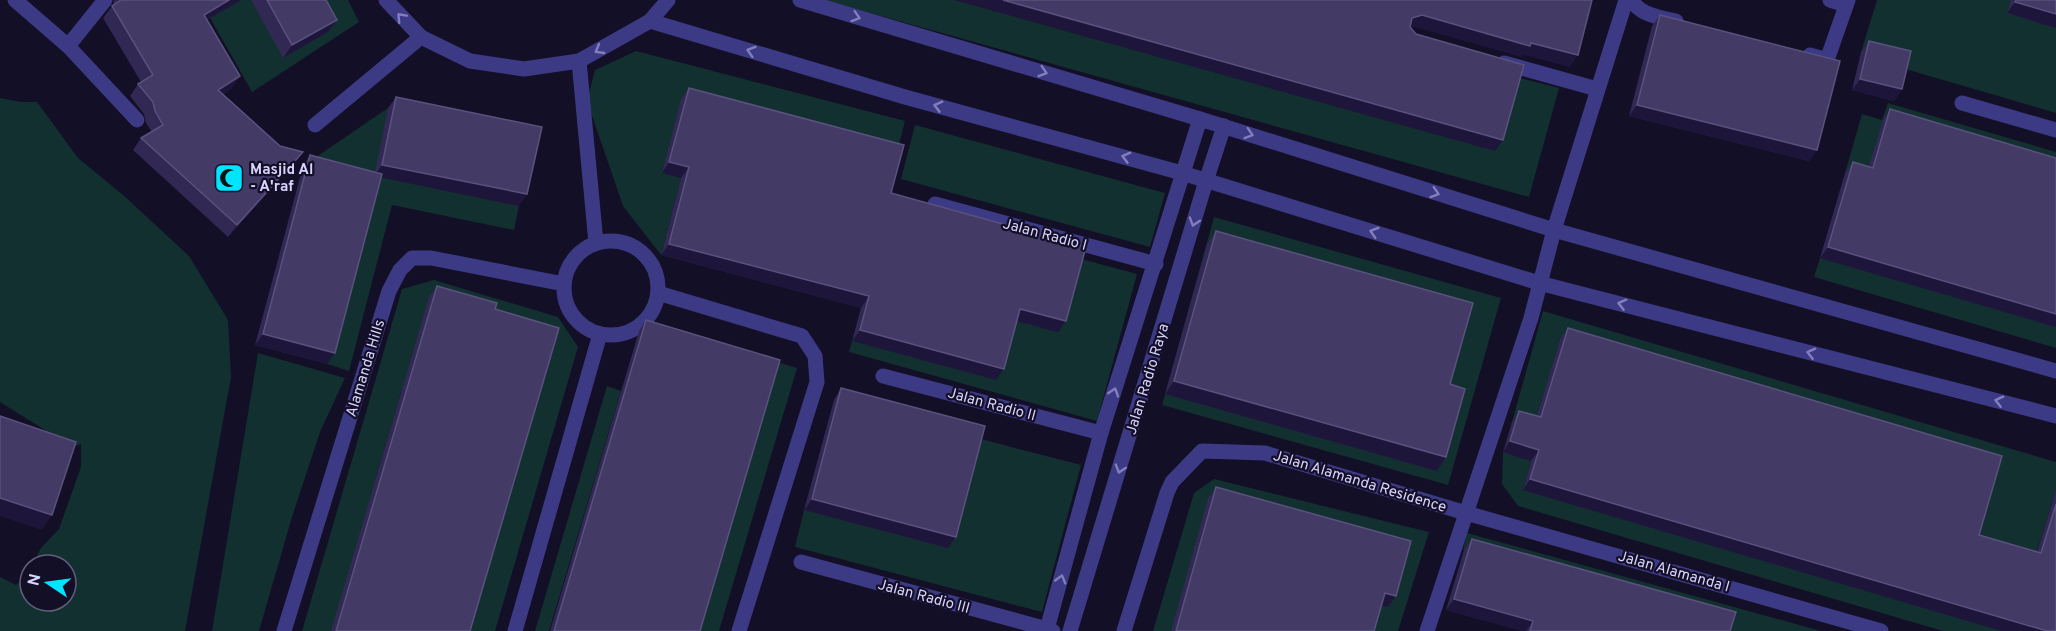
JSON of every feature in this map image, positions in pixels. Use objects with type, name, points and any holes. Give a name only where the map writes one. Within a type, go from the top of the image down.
[{"type":"street","points":[[15,0],[68,46],[137,120]]},
{"type":"street","points":[[68,46],[105,0]]},
{"type":"street","points":[[386,0],[421,37],[470,61],[524,69],[579,61],[650,21],[668,0]]},
{"type":"street","points":[[800,0],[1224,126],[1554,230],[2056,371]]},
{"type":"street","name":"Jalan Alamanda Residence","points":[[1427,631],[1531,318],[1554,230],[1626,0]]},
{"type":"street","points":[[1632,0],[1635,6],[1652,15],[1686,23]]},
{"type":"street","points":[[1797,52],[1827,60],[1847,3],[1830,0]]},
{"type":"street","points":[[650,21],[905,97],[1182,173],[1539,283],[2056,416]]},
{"type":"street","points":[[315,125],[421,37]]},
{"type":"street","points":[[1487,58],[1597,89]]},
{"type":"street","points":[[579,61],[596,243]]},
{"type":"street","points":[[1962,103],[2056,130]]},
{"type":"street","name":"Jalan Radio Raya","points":[[1050,630],[1101,433],[1200,119]]},
{"type":"street","name":"Jalan Radio Raya","points":[[1070,631],[1224,126]]},
{"type":"street","name":"Jalan Radio I","points":[[935,204],[1156,264]]},
{"type":"street","points":[[615,241],[633,245],[648,258],[656,274],[658,293],[648,317],[626,333],[600,334],[579,323],[566,302],[564,284],[569,266],[581,251],[596,243],[615,241]]},
{"type":"street","name":"Alamanda Hills","points":[[284,631],[389,291],[400,270],[412,258],[431,258],[564,284]]},
{"type":"street","points":[[658,293],[802,336],[815,356],[817,382],[739,631]]},
{"type":"street","points":[[515,631],[600,334]]},
{"type":"street","name":"Jalan Radio II","points":[[883,376],[1101,433]]},
{"type":"street","name":"Jalan Alamanda Residence","points":[[1124,631],[1167,493],[1172,482],[1202,451],[1265,453],[1466,513]]},
{"type":"street","name":"Jalan Alamanda I","points":[[1466,513],[1881,631]]},
{"type":"street","name":"Jalan Radio III","points":[[801,562],[1050,630]]},
{"type":"green space","points":[[200,0],[230,6],[241,0],[348,0],[359,22],[252,92]]},
{"type":"green space","points":[[824,0],[954,0],[1516,77],[1559,88],[1529,197]]},
{"type":"green space","points":[[1877,0],[2011,0],[2056,28],[2056,113],[1902,68],[1861,52]]},
{"type":"green space","points":[[636,51],[905,121],[896,156],[662,172],[681,178],[661,255],[623,206],[587,101],[595,70]]},
{"type":"green space","points":[[0,98],[37,102],[78,158],[123,195],[189,256],[228,320],[231,377],[185,631],[0,631],[0,577],[16,585],[18,583],[18,613],[78,613],[78,553],[38,553],[59,529],[81,467],[81,444],[72,447],[0,402]]},
{"type":"green space","points":[[1888,103],[2056,152],[2056,171],[1865,179],[1845,173],[1862,114],[1882,120]]},
{"type":"green space","points":[[388,108],[431,187],[519,206],[514,230],[392,205],[349,371],[327,364],[374,185],[303,166]]},
{"type":"green space","points":[[915,125],[1165,193],[1150,247],[901,179]]},
{"type":"green space","points":[[1214,217],[1501,298],[1448,485],[1162,405]]},
{"type":"green space","points":[[1078,258],[1137,274],[1097,421],[849,352],[852,341],[1013,320],[1058,332]]},
{"type":"green space","points":[[1820,258],[2056,327],[2056,348],[1814,277]]},
{"type":"green space","points":[[434,280],[558,317],[578,347],[495,631],[466,631],[401,392],[332,631],[302,631],[402,289]]},
{"type":"green space","points":[[1543,311],[2056,462],[2056,490],[2033,564],[1560,339],[1537,418],[1512,422]]},
{"type":"green space","points":[[708,341],[797,368],[719,631],[696,631]]},
{"type":"green space","points":[[258,353],[345,378],[320,432],[292,517],[259,631],[212,631]]},
{"type":"green space","points":[[607,386],[621,391],[549,631],[535,631]]},
{"type":"green space","points":[[977,438],[1081,465],[1042,612],[795,547],[804,510]]},
{"type":"green space","points":[[1503,452],[1531,461],[1523,490],[2002,631],[1943,631],[1518,506],[1502,484]]},
{"type":"green space","points":[[1214,479],[1429,532],[1398,631],[1369,631],[1377,604],[1388,607],[1403,552],[1171,631],[1153,631],[1194,493]]},
{"type":"green space","points":[[1467,533],[1821,631],[1726,631],[1636,598],[1463,550]]},
{"type":"building","points":[[121,0],[229,0],[204,15],[240,76],[218,90],[280,146],[303,152],[237,225],[141,138],[163,125],[153,102],[138,84],[153,75],[112,6]]},
{"type":"building","points":[[267,0],[326,0],[337,20],[292,45]]},
{"type":"building","points":[[1003,0],[1592,0],[1578,55],[1531,43],[1530,46],[1422,15],[1412,18],[1410,27],[1416,34],[1524,65],[1503,140]]},
{"type":"building","points":[[2016,0],[2056,0],[2056,14],[2015,2]]},
{"type":"building","points":[[1660,15],[1840,61],[1817,150],[1637,105]]},
{"type":"building","points":[[1869,41],[1911,51],[1902,89],[1860,79]]},
{"type":"building","points":[[689,88],[904,145],[891,193],[1086,247],[1066,321],[1020,309],[1004,369],[860,330],[869,296],[669,244],[689,167],[669,162]]},
{"type":"building","points":[[396,97],[542,127],[527,194],[382,165]]},
{"type":"building","points":[[1890,109],[2056,158],[2056,314],[1828,247],[1853,162],[1873,168]]},
{"type":"building","points":[[310,155],[382,174],[335,353],[263,334]]},
{"type":"building","points":[[1216,231],[1473,303],[1450,384],[1465,389],[1446,457],[1174,381]]},
{"type":"building","points":[[437,286],[497,303],[495,309],[559,328],[470,631],[336,631]]},
{"type":"building","points":[[646,320],[780,360],[700,631],[554,631]]},
{"type":"building","points":[[1568,328],[2002,456],[1979,535],[2041,553],[2056,504],[2056,631],[2047,631],[1530,479],[1539,450],[1510,441],[1519,411],[1541,417]]},
{"type":"building","points":[[841,388],[985,426],[956,537],[812,499]]},
{"type":"building","points":[[0,416],[76,442],[52,515],[0,498]]},
{"type":"building","points":[[1216,487],[1411,541],[1396,596],[1385,593],[1374,631],[1176,631]]},
{"type":"building","points":[[1472,539],[1736,612],[1730,631],[1530,631],[1533,621],[1454,599]]},
{"type":"place","name":"Masjid Al - A'raf","points":[[229,178]]}]
